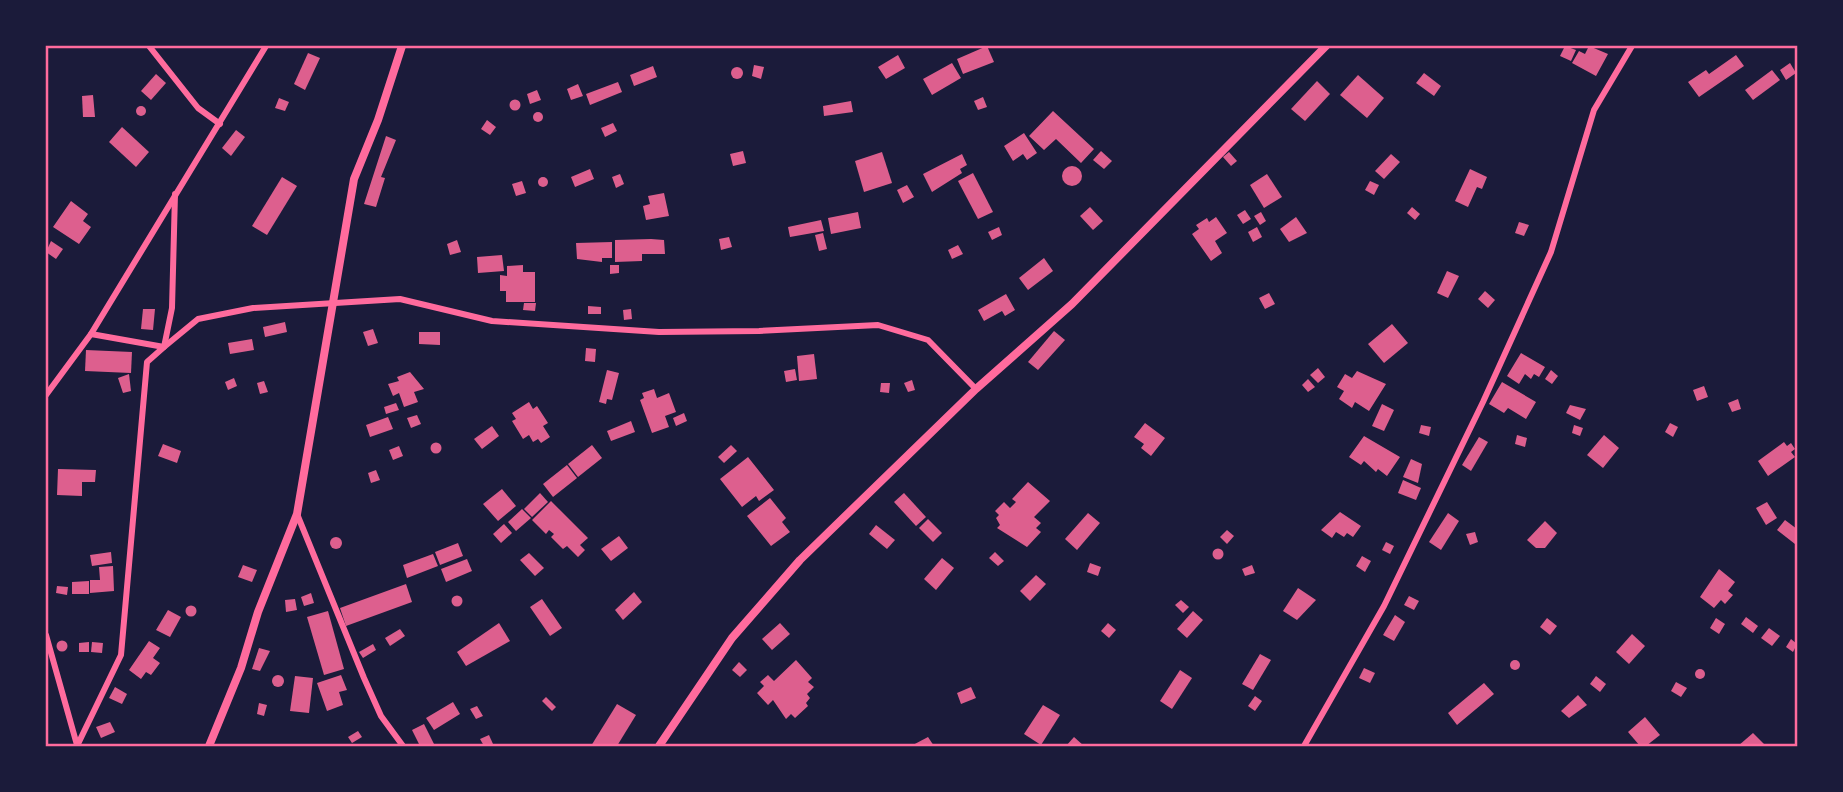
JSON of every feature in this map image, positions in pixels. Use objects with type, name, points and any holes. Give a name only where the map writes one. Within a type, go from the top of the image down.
[{"type":"street","points":[[149,46],[198,108],[220,124]]},
{"type":"street","points":[[46,394],[91,334],[266,46]]},
{"type":"street","points":[[209,747],[297,514],[354,179],[378,120],[402,46]]},
{"type":"street","points":[[659,747],[732,638],[800,560],[976,389],[1072,304],[1326,46]]},
{"type":"street","points":[[1304,747],[1384,607],[1483,402],[1551,252],[1594,110],[1632,46]]},
{"type":"street","points":[[164,347],[172,308],[175,194]]},
{"type":"street","points":[[77,747],[121,654],[147,362],[198,319],[253,308],[400,299],[492,321],[659,332],[759,331],[878,325],[928,340],[976,389]]},
{"type":"street","points":[[91,334],[164,347]]},
{"type":"street","points":[[297,514],[381,716],[403,747]]},
{"type":"street","points":[[46,635],[77,747]]},
{"type":"building","points":[[987,46],[994,62],[963,74],[957,59]]},
{"type":"building","points":[[1565,46],[1576,50],[1571,61],[1560,56]]},
{"type":"building","points":[[1589,46],[1608,54],[1596,76],[1572,63],[1579,51],[1585,54]]},
{"type":"building","points":[[308,53],[320,58],[305,90],[294,84]]},
{"type":"building","points":[[898,55],[905,68],[886,79],[878,67]]},
{"type":"building","points":[[1736,55],[1744,66],[1699,97],[1688,82],[1706,70],[1709,74]]},
{"type":"building","points":[[952,63],[961,78],[932,95],[923,79]]},
{"type":"building","points":[[1790,63],[1796,73],[1786,80],[1780,70]]},
{"type":"building","points":[[754,65],[764,67],[761,79],[752,76]]},
{"type":"building","points":[[653,66],[657,77],[634,86],[630,75]]},
{"type":"building","points":[[737,67],[743,73],[737,79],[731,73]]},
{"type":"building","points":[[1772,70],[1780,80],[1753,100],[1745,90]]},
{"type":"building","points":[[1424,73],[1441,86],[1434,96],[1416,83]]},
{"type":"building","points":[[156,74],[166,83],[151,100],[141,91]]},
{"type":"building","points":[[1358,75],[1384,98],[1367,118],[1340,95]]},
{"type":"building","points":[[1317,81],[1330,94],[1305,121],[1291,109]]},
{"type":"building","points":[[618,82],[622,92],[590,105],[586,94]]},
{"type":"building","points":[[578,84],[583,96],[571,100],[567,89]]},
{"type":"building","points":[[537,90],[541,100],[530,104],[527,94]]},
{"type":"building","points":[[93,95],[95,117],[83,117],[82,96]]},
{"type":"building","points":[[983,97],[987,107],[978,110],[974,101]]},
{"type":"building","points":[[279,98],[289,102],[285,111],[275,108]]},
{"type":"building","points":[[515,99],[521,105],[515,111],[509,105]]},
{"type":"building","points":[[851,101],[853,112],[824,116],[823,106]]},
{"type":"building","points":[[141,106],[145,107],[145,115],[141,116],[137,115],[136,111],[137,107]]},
{"type":"building","points":[[1053,111],[1094,149],[1081,163],[1056,139],[1044,150],[1029,136]]},
{"type":"building","points":[[538,112],[542,113],[542,121],[538,122],[534,121],[533,117],[534,113]]},
{"type":"building","points":[[487,120],[496,127],[490,135],[481,129]]},
{"type":"building","points":[[613,123],[617,131],[605,137],[601,128]]},
{"type":"building","points":[[122,127],[149,152],[136,167],[109,142]]},
{"type":"building","points":[[236,130],[245,137],[231,156],[222,148]]},
{"type":"building","points":[[1024,133],[1037,153],[1027,160],[1023,154],[1013,161],[1004,146]]},
{"type":"building","points":[[386,136],[396,140],[381,177],[385,178],[376,207],[364,204]]},
{"type":"building","points":[[743,151],[746,163],[733,166],[730,154]]},
{"type":"building","points":[[1101,151],[1112,161],[1104,169],[1093,160]]},
{"type":"building","points":[[882,152],[892,183],[864,192],[855,161]]},
{"type":"building","points":[[1229,152],[1237,161],[1231,166],[1223,157]]},
{"type":"building","points":[[962,154],[967,165],[960,169],[962,173],[932,192],[923,174]]},
{"type":"building","points":[[1391,154],[1400,162],[1384,179],[1375,171]]},
{"type":"building","points":[[1068,166],[1076,166],[1082,176],[1076,186],[1068,186],[1062,180],[1062,172]]},
{"type":"building","points":[[590,169],[594,179],[575,187],[571,177]]},
{"type":"building","points":[[1470,169],[1487,177],[1482,189],[1477,187],[1468,207],[1455,201]]},
{"type":"building","points":[[973,173],[993,212],[978,219],[958,181]]},
{"type":"building","points":[[620,174],[624,184],[616,188],[612,177]]},
{"type":"building","points":[[1267,174],[1282,197],[1264,208],[1250,185]]},
{"type":"building","points":[[282,177],[297,186],[267,235],[252,226]]},
{"type":"building","points":[[543,177],[547,178],[547,186],[543,187],[539,186],[538,182],[539,178]]},
{"type":"building","points":[[522,181],[526,193],[516,196],[512,184]]},
{"type":"building","points":[[1370,181],[1379,185],[1374,195],[1365,190]]},
{"type":"building","points":[[907,185],[914,197],[903,203],[897,190]]},
{"type":"building","points":[[664,193],[669,216],[646,220],[643,206],[650,204],[648,196]]},
{"type":"building","points":[[71,201],[88,214],[83,221],[91,227],[79,244],[53,227]]},
{"type":"building","points":[[1090,207],[1103,221],[1093,230],[1080,216]]},
{"type":"building","points":[[1412,207],[1420,214],[1415,220],[1407,213]]},
{"type":"building","points":[[1245,210],[1251,219],[1243,224],[1237,215]]},
{"type":"building","points":[[858,212],[861,228],[831,234],[828,218]]},
{"type":"building","points":[[1261,212],[1266,221],[1260,225],[1254,216]]},
{"type":"building","points":[[1216,217],[1227,233],[1215,241],[1222,253],[1211,261],[1192,234],[1199,229],[1196,225],[1207,218],[1209,222]]},
{"type":"building","points":[[1296,217],[1307,233],[1289,242],[1280,229]]},
{"type":"building","points":[[821,220],[824,231],[790,237],[788,227]]},
{"type":"building","points":[[1519,222],[1529,225],[1524,236],[1515,233]]},
{"type":"building","points":[[999,227],[1002,235],[992,240],[988,232]]},
{"type":"building","points":[[1257,227],[1262,237],[1253,242],[1248,232]]},
{"type":"building","points":[[823,233],[827,249],[819,251],[815,235]]},
{"type":"building","points":[[729,237],[732,247],[721,250],[719,239]]},
{"type":"building","points":[[457,240],[461,252],[450,255],[447,244]]},
{"type":"building","points":[[615,240],[664,240],[665,254],[642,254],[642,261],[615,262]]},
{"type":"building","points":[[51,241],[63,249],[56,259],[46,252]]},
{"type":"building","points":[[612,242],[612,258],[602,258],[602,262],[577,259],[576,243]]},
{"type":"building","points":[[958,245],[963,254],[952,259],[948,250]]},
{"type":"building","points":[[502,255],[504,271],[478,273],[477,257]]},
{"type":"building","points":[[1044,258],[1053,271],[1028,290],[1019,278]]},
{"type":"building","points":[[523,265],[523,272],[535,272],[535,302],[506,302],[506,291],[500,291],[500,275],[507,276],[507,266]]},
{"type":"building","points":[[610,265],[619,265],[619,273],[610,274]]},
{"type":"building","points":[[1447,271],[1459,276],[1448,298],[1437,293]]},
{"type":"building","points":[[1485,291],[1495,300],[1488,308],[1478,299]]},
{"type":"building","points":[[1269,293],[1275,304],[1265,309],[1259,298]]},
{"type":"building","points":[[1006,294],[1015,310],[1005,316],[1002,311],[984,321],[978,310]]},
{"type":"building","points":[[524,303],[536,303],[535,311],[523,310]]},
{"type":"building","points":[[588,306],[601,307],[601,314],[588,314]]},
{"type":"building","points":[[143,309],[155,309],[153,330],[141,329]]},
{"type":"building","points":[[631,309],[632,319],[624,320],[623,310]]},
{"type":"building","points":[[285,322],[287,332],[265,337],[263,327]]},
{"type":"building","points":[[1392,324],[1408,343],[1384,363],[1368,344]]},
{"type":"building","points":[[373,329],[378,343],[368,346],[363,332]]},
{"type":"building","points":[[1054,331],[1065,340],[1038,370],[1028,362]]},
{"type":"building","points":[[419,332],[440,332],[440,345],[419,344]]},
{"type":"building","points":[[252,339],[254,350],[230,354],[228,343]]},
{"type":"building","points":[[586,348],[596,349],[595,362],[585,361]]},
{"type":"building","points":[[86,350],[132,352],[131,373],[85,371]]},
{"type":"building","points":[[1521,353],[1545,367],[1539,377],[1534,374],[1531,379],[1525,374],[1519,384],[1507,376]]},
{"type":"building","points":[[814,354],[817,379],[799,381],[797,356]]},
{"type":"building","points":[[1318,368],[1325,377],[1318,383],[1310,375]]},
{"type":"building","points":[[795,369],[797,380],[786,382],[784,371]]},
{"type":"building","points":[[607,370],[619,373],[612,400],[607,399],[606,404],[599,402]]},
{"type":"building","points":[[1551,370],[1558,376],[1552,384],[1545,379]]},
{"type":"building","points":[[1357,371],[1386,384],[1369,411],[1355,402],[1352,408],[1339,399],[1344,391],[1337,387],[1345,374],[1352,378]]},
{"type":"building","points":[[410,372],[424,389],[414,392],[418,402],[404,407],[399,393],[393,396],[388,384],[399,381],[397,377]]},
{"type":"building","points":[[129,374],[131,391],[123,393],[118,378]]},
{"type":"building","points":[[234,378],[237,386],[228,390],[225,382]]},
{"type":"building","points":[[1308,379],[1315,387],[1308,392],[1302,385]]},
{"type":"building","points":[[912,380],[915,390],[908,392],[904,383]]},
{"type":"building","points":[[264,381],[268,392],[260,394],[257,383]]},
{"type":"building","points":[[1502,382],[1536,402],[1526,419],[1508,408],[1504,413],[1489,404]]},
{"type":"building","points":[[881,383],[890,383],[889,393],[880,392]]},
{"type":"building","points":[[1704,386],[1708,397],[1697,401],[1693,390]]},
{"type":"building","points":[[654,389],[657,398],[669,393],[676,412],[665,416],[669,427],[652,433],[640,400],[644,398],[642,393]]},
{"type":"building","points":[[1738,399],[1741,409],[1732,412],[1728,403]]},
{"type":"building","points":[[529,402],[533,409],[537,406],[548,423],[543,426],[550,437],[541,443],[538,439],[533,442],[529,435],[523,439],[512,421],[516,419],[512,413]]},
{"type":"building","points":[[396,403],[399,410],[386,414],[384,407]]},
{"type":"building","points":[[1382,404],[1394,410],[1384,431],[1372,426]]},
{"type":"building","points":[[1570,405],[1586,409],[1580,420],[1566,413]]},
{"type":"building","points":[[684,413],[687,421],[676,426],[673,418]]},
{"type":"building","points":[[417,415],[421,424],[411,428],[407,418]]},
{"type":"building","points":[[388,417],[393,429],[370,437],[366,425]]},
{"type":"building","points":[[631,421],[635,432],[611,441],[607,431]]},
{"type":"building","points":[[1145,423],[1165,438],[1151,456],[1141,448],[1144,444],[1134,437]]},
{"type":"building","points":[[1670,423],[1678,427],[1673,437],[1665,432]]},
{"type":"building","points":[[1421,425],[1431,427],[1429,436],[1419,433]]},
{"type":"building","points":[[1574,425],[1583,428],[1580,436],[1572,433]]},
{"type":"building","points":[[492,426],[499,436],[482,449],[474,439]]},
{"type":"building","points":[[1517,435],[1527,438],[1525,447],[1515,444]]},
{"type":"building","points":[[1604,435],[1619,448],[1603,468],[1587,455]]},
{"type":"building","points":[[1364,436],[1400,457],[1387,476],[1378,469],[1376,472],[1364,461],[1361,465],[1349,457]]},
{"type":"building","points":[[1479,437],[1488,442],[1471,471],[1462,465]]},
{"type":"building","points":[[1784,442],[1787,446],[1791,443],[1795,449],[1791,452],[1795,457],[1768,476],[1758,461]]},
{"type":"building","points":[[436,443],[440,444],[440,452],[436,453],[432,452],[431,448],[432,444]]},
{"type":"building","points":[[163,444],[181,451],[177,463],[158,456]]},
{"type":"building","points":[[592,445],[602,458],[578,477],[568,464]]},
{"type":"building","points":[[731,445],[737,451],[724,463],[718,457]]},
{"type":"building","points":[[399,446],[403,456],[393,460],[389,450]]},
{"type":"building","points":[[748,457],[774,490],[759,501],[756,496],[742,507],[720,479]]},
{"type":"building","points":[[1411,459],[1422,464],[1418,483],[1403,477]]},
{"type":"building","points":[[567,465],[577,478],[553,497],[543,484]]},
{"type":"building","points":[[58,469],[96,470],[95,482],[82,482],[82,496],[57,495]]},
{"type":"building","points":[[376,470],[380,480],[371,483],[368,473]]},
{"type":"building","points":[[1403,480],[1421,488],[1416,500],[1398,493]]},
{"type":"building","points":[[1028,482],[1050,501],[1034,517],[1041,523],[1036,528],[1041,532],[1027,547],[997,528],[1000,525],[996,518],[999,515],[995,511],[1004,502],[1010,508],[1016,502],[1012,499]]},
{"type":"building","points":[[502,489],[516,506],[498,521],[483,504]]},
{"type":"building","points":[[540,493],[548,502],[532,517],[524,509]]},
{"type":"building","points":[[904,493],[926,517],[916,526],[894,502]]},
{"type":"building","points":[[770,498],[786,518],[782,522],[790,532],[771,546],[747,516]]},
{"type":"building","points":[[551,501],[588,538],[580,545],[585,550],[578,557],[567,546],[563,549],[551,537],[554,534],[549,530],[546,534],[532,520]]},
{"type":"building","points":[[1767,502],[1777,518],[1766,525],[1756,508]]},
{"type":"building","points":[[522,509],[531,518],[516,531],[508,522]]},
{"type":"building","points":[[1340,512],[1361,526],[1353,537],[1347,533],[1344,537],[1336,532],[1332,538],[1321,530]]},
{"type":"building","points":[[1088,513],[1100,523],[1077,550],[1065,539]]},
{"type":"building","points":[[1448,513],[1459,521],[1441,550],[1429,542]]},
{"type":"building","points":[[928,519],[942,533],[933,542],[919,528]]},
{"type":"building","points":[[1785,520],[1797,529],[1795,544],[1777,530]]},
{"type":"building","points":[[1545,521],[1557,533],[1545,548],[1536,548],[1527,540]]},
{"type":"building","points":[[504,524],[512,533],[501,543],[493,534]]},
{"type":"building","points":[[876,525],[895,540],[887,549],[869,534]]},
{"type":"building","points":[[1227,530],[1234,536],[1227,544],[1220,537]]},
{"type":"building","points":[[1475,532],[1478,542],[1470,545],[1466,534]]},
{"type":"building","points":[[619,536],[628,548],[611,561],[601,549]]},
{"type":"building","points":[[336,537],[342,543],[336,549],[330,543]]},
{"type":"building","points":[[1386,542],[1394,546],[1390,554],[1382,550]]},
{"type":"building","points":[[458,543],[463,556],[440,565],[435,552]]},
{"type":"building","points":[[1218,549],[1222,550],[1222,558],[1218,559],[1214,558],[1213,554],[1214,550]]},
{"type":"building","points":[[111,552],[112,563],[92,566],[90,555]]},
{"type":"building","points":[[995,552],[1004,561],[998,566],[989,558]]},
{"type":"building","points":[[529,553],[544,568],[535,576],[520,560]]},
{"type":"building","points":[[433,554],[438,566],[407,578],[403,565]]},
{"type":"building","points":[[1362,556],[1371,561],[1365,572],[1356,566]]},
{"type":"building","points":[[942,558],[954,568],[936,590],[924,579]]},
{"type":"building","points":[[467,559],[472,571],[446,582],[441,569]]},
{"type":"building","points":[[1090,563],[1101,567],[1098,576],[1087,572]]},
{"type":"building","points":[[243,565],[257,570],[252,582],[238,577]]},
{"type":"building","points":[[1252,565],[1255,573],[1245,576],[1242,569]]},
{"type":"building","points":[[113,566],[114,591],[90,593],[90,580],[100,580],[99,567]]},
{"type":"building","points":[[1719,569],[1735,582],[1728,591],[1733,595],[1725,604],[1721,600],[1714,608],[1700,597]]},
{"type":"building","points":[[1036,575],[1046,584],[1030,601],[1020,591]]},
{"type":"building","points":[[89,581],[89,594],[72,594],[72,582]]},
{"type":"building","points":[[406,584],[412,602],[346,626],[340,608]]},
{"type":"building","points":[[57,586],[68,587],[67,595],[56,593]]},
{"type":"building","points":[[1298,588],[1316,600],[1297,620],[1283,611]]},
{"type":"building","points":[[634,592],[642,602],[623,620],[615,610]]},
{"type":"building","points":[[311,593],[314,603],[304,606],[301,597]]},
{"type":"building","points":[[457,595],[463,601],[457,607],[451,601]]},
{"type":"building","points":[[1409,596],[1419,601],[1414,610],[1404,605]]},
{"type":"building","points":[[295,599],[297,610],[286,612],[285,600]]},
{"type":"building","points":[[542,599],[562,628],[550,636],[530,607]]},
{"type":"building","points":[[1181,600],[1189,607],[1183,613],[1175,605]]},
{"type":"building","points":[[191,606],[195,607],[195,615],[191,616],[187,615],[186,611],[187,607]]},
{"type":"building","points":[[168,610],[181,617],[170,637],[156,630]]},
{"type":"building","points":[[328,611],[344,669],[324,675],[307,617]]},
{"type":"building","points":[[1193,611],[1203,620],[1187,638],[1177,629]]},
{"type":"building","points":[[1395,615],[1405,622],[1394,641],[1383,635]]},
{"type":"building","points":[[1746,617],[1758,626],[1753,633],[1741,624]]},
{"type":"building","points":[[1547,618],[1557,626],[1550,635],[1540,627]]},
{"type":"building","points":[[1716,618],[1725,624],[1719,634],[1710,628]]},
{"type":"building","points":[[499,623],[510,641],[466,666],[457,652]]},
{"type":"building","points":[[780,623],[790,634],[772,650],[762,639]]},
{"type":"building","points":[[1108,623],[1116,630],[1109,638],[1101,631]]},
{"type":"building","points":[[1769,628],[1780,636],[1772,646],[1761,638]]},
{"type":"building","points":[[400,629],[405,636],[390,646],[385,638]]},
{"type":"building","points":[[1632,634],[1645,646],[1629,664],[1616,652]]},
{"type":"building","points":[[1791,639],[1797,644],[1793,652],[1786,647]]},
{"type":"building","points":[[62,641],[66,642],[66,650],[62,651],[58,650],[57,646],[58,642]]},
{"type":"building","points":[[149,641],[160,648],[153,658],[160,663],[151,675],[146,672],[141,679],[129,670]]},
{"type":"building","points":[[89,642],[89,652],[79,652],[79,643]]},
{"type":"building","points":[[92,642],[103,643],[102,653],[91,652]]},
{"type":"building","points":[[373,644],[376,650],[363,658],[359,652]]},
{"type":"building","points":[[259,648],[270,651],[260,671],[252,669]]},
{"type":"building","points":[[1260,654],[1271,660],[1253,690],[1242,684]]},
{"type":"building","points":[[796,660],[812,678],[808,682],[814,687],[807,694],[810,698],[806,703],[808,706],[795,718],[791,714],[786,719],[773,700],[768,705],[757,693],[764,686],[760,682],[768,675],[774,681]]},
{"type":"building","points":[[1515,660],[1519,661],[1519,669],[1515,670],[1511,669],[1510,665],[1511,661]]},
{"type":"building","points":[[739,662],[747,670],[740,677],[732,670]]},
{"type":"building","points":[[1364,668],[1375,673],[1370,683],[1359,678]]},
{"type":"building","points":[[1700,669],[1704,670],[1704,678],[1700,679],[1696,678],[1695,674],[1696,670]]},
{"type":"building","points":[[1180,670],[1192,678],[1172,709],[1160,701]]},
{"type":"building","points":[[278,675],[284,681],[278,687],[272,681]]},
{"type":"building","points":[[341,675],[347,690],[339,692],[343,705],[327,711],[317,683]]},
{"type":"building","points":[[295,676],[313,678],[309,713],[290,711]]},
{"type":"building","points":[[1596,676],[1606,684],[1600,692],[1590,684]]},
{"type":"building","points":[[1676,682],[1687,688],[1681,697],[1671,691]]},
{"type":"building","points":[[1484,683],[1494,694],[1457,725],[1448,713]]},
{"type":"building","points":[[115,687],[127,694],[122,704],[109,698]]},
{"type":"building","points":[[971,687],[976,698],[961,704],[957,693]]},
{"type":"building","points":[[1578,695],[1587,705],[1569,718],[1561,711]]},
{"type":"building","points":[[1255,696],[1262,701],[1255,711],[1248,706]]},
{"type":"building","points":[[546,697],[556,707],[552,711],[542,701]]},
{"type":"building","points":[[453,702],[460,714],[434,730],[426,718]]},
{"type":"building","points":[[259,703],[267,705],[264,716],[257,714]]},
{"type":"building","points":[[617,704],[636,715],[617,746],[591,746]]},
{"type":"building","points":[[1043,705],[1060,715],[1041,745],[1024,734]]},
{"type":"building","points":[[477,706],[483,716],[476,719],[470,709]]},
{"type":"building","points":[[1645,717],[1660,735],[1646,746],[1640,746],[1628,732]]},
{"type":"building","points":[[110,722],[115,732],[101,738],[96,727]]},
{"type":"building","points":[[424,724],[435,746],[420,746],[412,730]]},
{"type":"building","points":[[358,731],[362,737],[352,743],[348,737]]},
{"type":"building","points":[[1753,733],[1766,746],[1738,746]]},
{"type":"building","points":[[489,735],[493,744],[484,746],[480,739]]},
{"type":"building","points":[[928,737],[934,746],[911,746]]},
{"type":"building","points":[[1074,737],[1084,746],[1066,746]]}]
